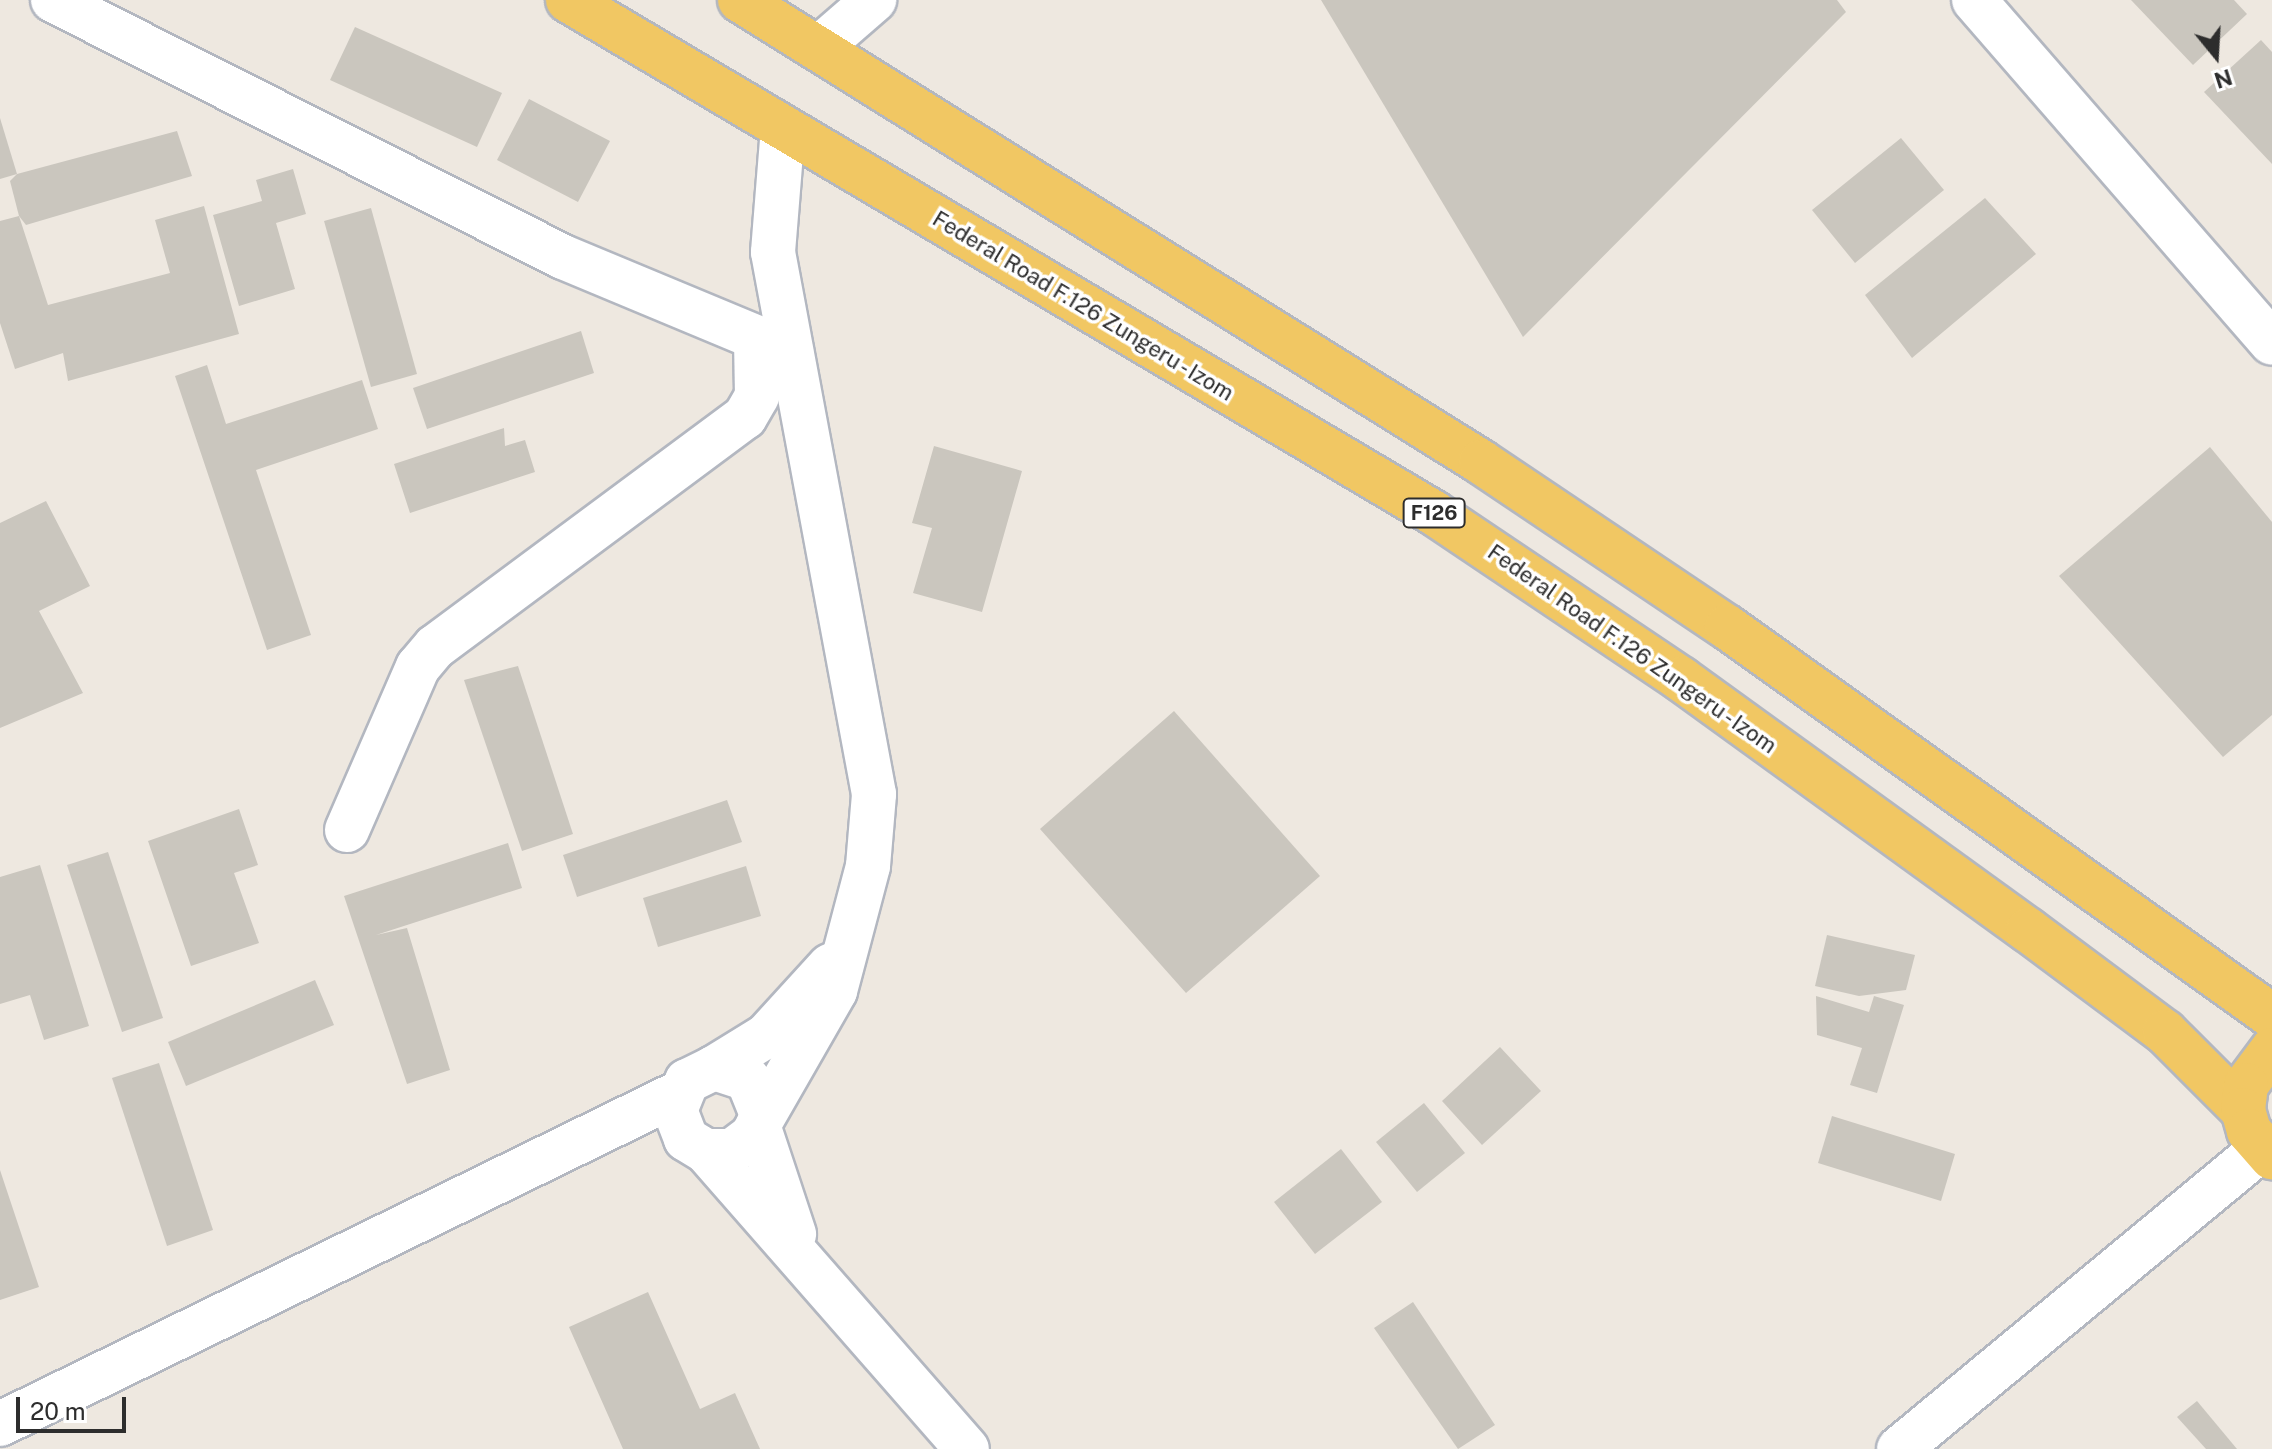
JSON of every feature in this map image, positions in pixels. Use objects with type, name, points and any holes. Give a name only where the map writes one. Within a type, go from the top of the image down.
[{"type":"main road","name":"Federal Road F.126 Zungeru - Izom","points":[[568,0],[1434,513],[1668,670],[2165,1032],[2243,1110]]},
{"type":"main road","points":[[740,0],[820,47],[1481,462],[1727,627],[2272,1016]]},
{"type":"main road","points":[[2243,1110],[2246,1085],[2272,1050]]},
{"type":"main road","name":"F126","points":[[2243,1110],[2266,1154]]},
{"type":"street","points":[[53,0],[563,257],[774,345]]},
{"type":"street","points":[[820,47],[874,0]]},
{"type":"street","points":[[1974,0],[2272,343]]},
{"type":"street","points":[[566,1145],[622,1133],[696,1145],[743,1145],[803,1053],[852,939],[874,794],[774,345],[773,252],[783,129]]},
{"type":"street","points":[[347,830],[418,667],[435,647],[745,417],[757,396],[774,345]]},
{"type":"street","points":[[0,1424],[566,1145],[679,1093],[766,1036],[852,939]]},
{"type":"street","points":[[714,1068],[748,1079],[805,1263]]},
{"type":"street","points":[[679,1093],[675,1110],[696,1145],[805,1263],[947,1442]]},
{"type":"street","points":[[1899,1449],[2266,1154]]},
{"type":"building","points":[[1321,0],[1837,0],[1846,12],[1523,337]]},
{"type":"building","points":[[2131,0],[2234,0],[2247,14],[2193,65]]},
{"type":"building","points":[[355,27],[502,93],[477,147],[330,80]]},
{"type":"building","points":[[2261,40],[2272,52],[2272,164],[2204,92]]},
{"type":"building","points":[[529,99],[610,141],[578,202],[497,160]]},
{"type":"building","points":[[0,118],[17,174],[0,179]]},
{"type":"building","points":[[177,131],[192,176],[26,225],[19,216],[10,181],[17,174]]},
{"type":"building","points":[[1901,138],[1944,190],[1855,263],[1812,210]]},
{"type":"building","points":[[293,169],[306,214],[276,223],[295,289],[239,306],[213,215],[262,201],[256,180]]},
{"type":"building","points":[[1985,198],[2036,254],[1912,358],[1865,295]]},
{"type":"building","points":[[204,206],[239,334],[68,381],[63,353],[15,369],[0,323],[0,221],[19,216],[48,305],[170,273],[155,220]]},
{"type":"building","points":[[371,208],[417,374],[371,387],[324,221]]},
{"type":"building","points":[[581,331],[594,373],[427,429],[413,388]]},
{"type":"building","points":[[207,365],[226,424],[362,380],[378,429],[256,470],[311,635],[267,650],[175,376]]},
{"type":"building","points":[[504,428],[505,446],[525,440],[535,472],[410,513],[394,464]]},
{"type":"building","points":[[934,446],[1022,471],[982,612],[913,593],[932,528],[912,523]]},
{"type":"building","points":[[2210,447],[2272,522],[2272,715],[2223,757],[2059,576]]},
{"type":"building","points":[[46,501],[90,586],[39,611],[83,693],[0,728],[0,523]]},
{"type":"building","points":[[518,666],[573,834],[522,851],[464,680]]},
{"type":"building","points":[[1174,711],[1320,876],[1186,993],[1040,829]]},
{"type":"building","points":[[727,800],[742,842],[577,897],[563,855]]},
{"type":"building","points":[[239,809],[258,865],[234,873],[259,943],[191,966],[148,841]]},
{"type":"building","points":[[508,843],[522,888],[376,935],[407,928],[450,1070],[407,1084],[344,896]]},
{"type":"building","points":[[108,852],[163,1018],[122,1032],[67,865]]},
{"type":"building","points":[[40,865],[89,1026],[44,1040],[30,995],[0,1004],[0,877]]},
{"type":"building","points":[[746,866],[761,916],[658,947],[643,898]]},
{"type":"building","points":[[1827,935],[1915,955],[1906,990],[1859,996],[1815,986]]},
{"type":"building","points":[[315,980],[334,1025],[186,1086],[168,1042]]},
{"type":"building","points":[[1816,996],[1869,1012],[1874,996],[1904,1005],[1877,1093],[1850,1085],[1862,1048],[1817,1035]]},
{"type":"building","points":[[1500,1047],[1541,1091],[1482,1145],[1442,1101]]},
{"type":"building","points":[[159,1063],[213,1230],[167,1246],[112,1078]]},
{"type":"building","points":[[1424,1103],[1465,1153],[1417,1192],[1376,1142]]},
{"type":"building","points":[[1832,1116],[1955,1154],[1941,1201],[1818,1163]]},
{"type":"building","points":[[1341,1149],[1382,1202],[1315,1254],[1274,1202]]},
{"type":"building","points":[[0,1170],[39,1287],[0,1300]]},
{"type":"building","points":[[648,1292],[700,1409],[735,1393],[760,1449],[623,1449],[569,1327]]},
{"type":"building","points":[[1413,1302],[1495,1425],[1458,1449],[1374,1328]]},
{"type":"building","points":[[2197,1401],[2237,1449],[2206,1449],[2177,1417]]}]
